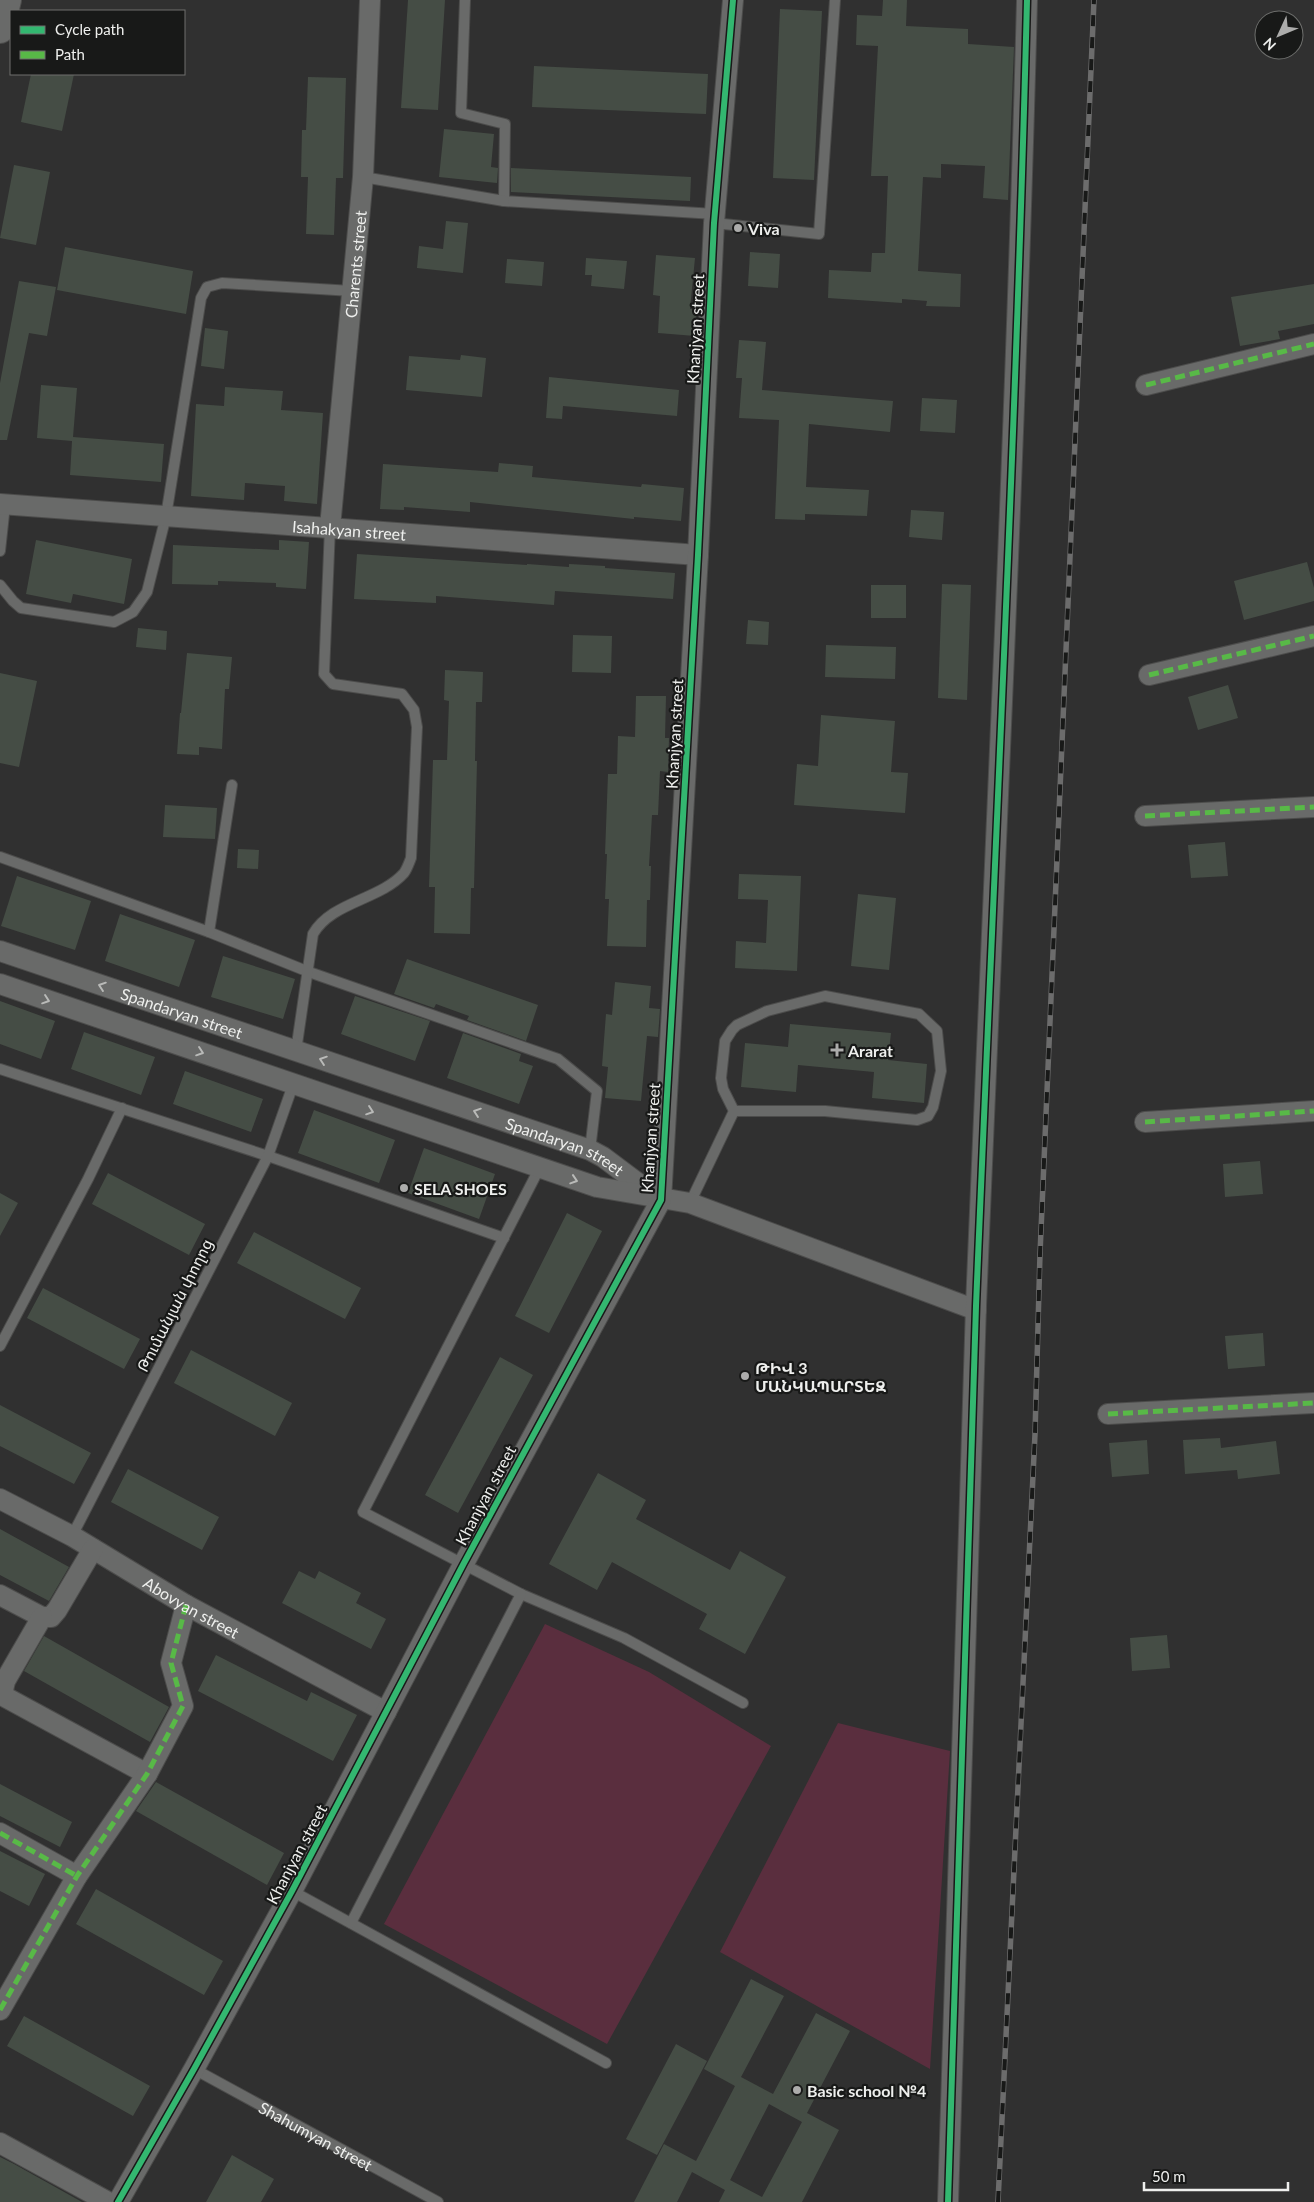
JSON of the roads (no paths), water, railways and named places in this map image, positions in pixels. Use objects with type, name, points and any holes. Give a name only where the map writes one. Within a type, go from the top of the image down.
[{"type":"main road","points":[[0,29],[7,0]]},
{"type":"street","name":"Charents street","points":[[330,527],[363,177],[370,0]]},
{"type":"street","name":"Khanjyan street","points":[[118,2202],[194,2070],[292,1891],[464,1563],[661,1200],[698,555],[714,218],[733,0]]},
{"type":"street","points":[[948,2202],[976,1310],[1001,756],[1023,165],[1027,0]]},
{"type":"street","points":[[1146,385],[1314,344]]},
{"type":"street","name":"Isahakyan street","points":[[3,505],[330,527],[698,555]]},
{"type":"street","points":[[1149,675],[1314,636]]},
{"type":"street","points":[[1145,816],[1314,807]]},
{"type":"street","name":"Spandaryan street","points":[[0,951],[590,1150],[661,1200]]},
{"type":"street","name":"Spandaryan street","points":[[0,984],[597,1187],[661,1200]]},
{"type":"street","points":[[1145,1122],[1314,1111]]},
{"type":"street","points":[[661,1200],[690,1203],[976,1310]]},
{"type":"street","points":[[1108,1414],[1314,1403]]},
{"type":"street","name":"Abovyan street","points":[[0,1499],[72,1536],[186,1605],[386,1712]]},
{"type":"street","points":[[0,1595],[42,1617],[51,1617],[93,1549]]},
{"type":"street","points":[[0,2010],[77,1876],[147,1774],[183,1706],[170,1663],[186,1605]]},
{"type":"street","points":[[42,1617],[5,1681],[3,1690],[5,1697],[147,1774]]},
{"type":"street","points":[[0,1833],[77,1876]]},
{"type":"street","points":[[0,2144],[108,2202]]},
{"type":"lane","points":[[465,0],[461,113],[505,124],[504,201]]},
{"type":"lane","points":[[363,177],[504,201],[714,218],[819,234],[835,0]]},
{"type":"lane","points":[[0,585],[21,608],[114,622],[134,612],[146,592],[166,516],[201,298],[207,287],[222,282],[352,291]]},
{"type":"lane","points":[[0,551],[3,505]]},
{"type":"lane","points":[[296,1051],[309,972],[313,934],[320,923],[388,884],[404,872],[411,858],[417,727],[414,710],[402,694],[333,684],[328,681],[324,674],[330,527]]},
{"type":"lane","points":[[209,932],[232,786]]},
{"type":"lane","points":[[0,857],[209,932],[309,972],[558,1059],[597,1091],[590,1150]]},
{"type":"lane","points":[[825,996],[919,1014],[937,1031],[941,1071],[928,1116],[917,1120],[825,1111],[734,1110],[723,1089],[721,1078],[725,1041],[737,1025],[767,1010],[825,996]]},
{"type":"lane","points":[[0,1069],[268,1156],[504,1238]]},
{"type":"lane","name":"Թումանյան փողոց","points":[[72,1536],[268,1156],[293,1084]]},
{"type":"lane","points":[[0,1346],[88,1179],[122,1108]]},
{"type":"lane","points":[[690,1203],[734,1110]]},
{"type":"lane","points":[[539,1168],[363,1512],[521,1594],[624,1638],[743,1703]]},
{"type":"lane","points":[[351,1923],[521,1594]]},
{"type":"lane","points":[[292,1891],[606,2063]]},
{"type":"lane","name":"Shahumyan street","points":[[194,2070],[438,2202]]},
{"type":"railway","points":[[998,2202],[1035,1434],[1040,1254],[1094,0]]},
{"type":"place","name":"Viva","points":[[738,228]]},
{"type":"place","name":"Ararat","points":[[837,1050]]},
{"type":"place","name":"SELA SHOES","points":[[404,1188]]},
{"type":"place","name":"ԹԻՎ 3 ՄԱՆԿԱՊԱՐՏԵԶ","points":[[745,1376]]},
{"type":"place","name":"Basic school №4","points":[[797,2090]]}]
